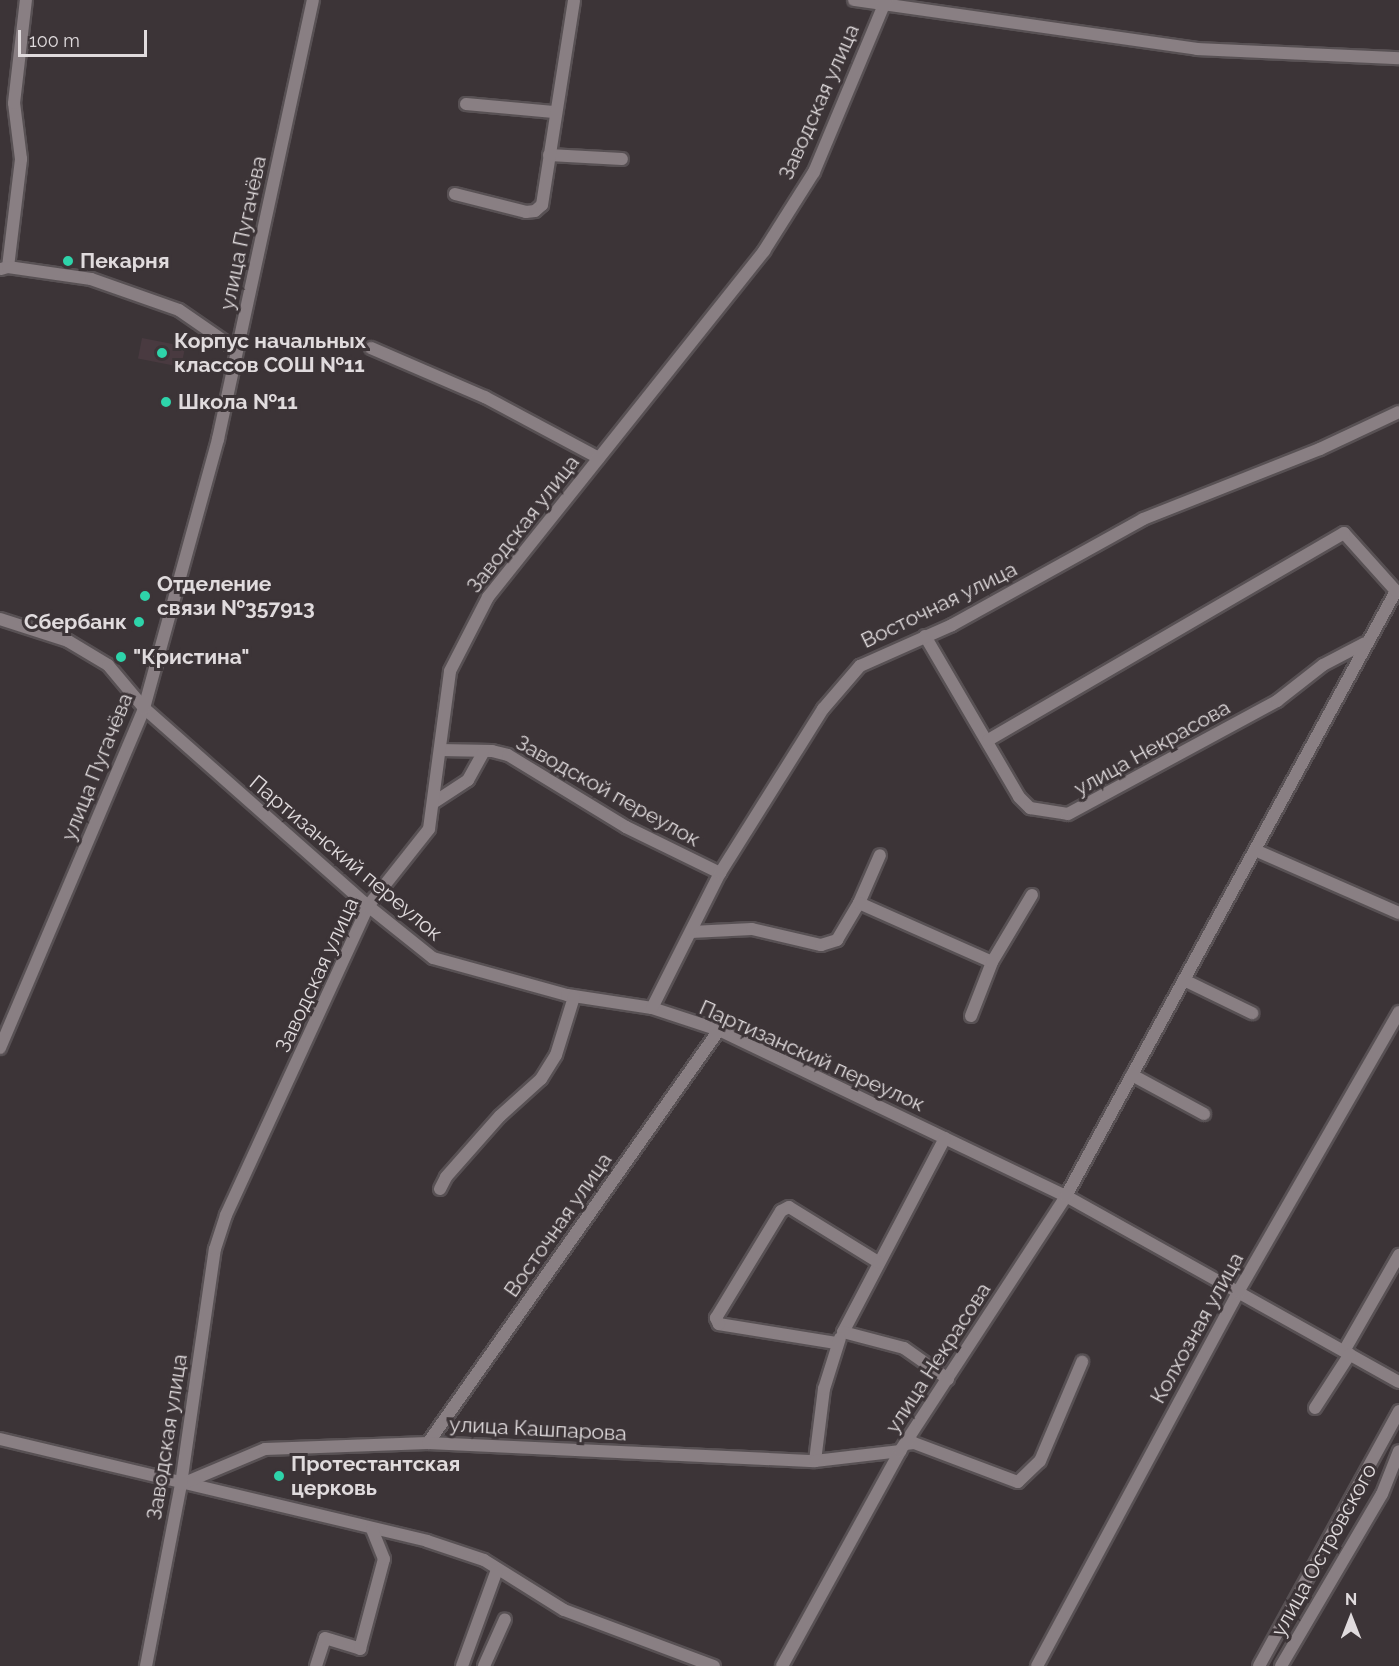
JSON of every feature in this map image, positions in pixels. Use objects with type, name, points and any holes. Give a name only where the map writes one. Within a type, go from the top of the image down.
[{"type":"street","points":[[26,0],[14,103],[21,159],[4,268],[91,279],[179,310],[237,350]]},
{"type":"street","name":"улица Пугачёва","points":[[0,1048],[144,708],[218,439],[313,0]]},
{"type":"street","points":[[455,194],[510,209],[535,211],[542,205],[554,112],[574,0]]},
{"type":"street","points":[[854,0],[886,2],[1197,49],[1399,58]]},
{"type":"street","name":"Заводская улица","points":[[146,1666],[181,1484],[215,1249],[226,1215],[368,906],[429,829],[450,671],[488,597],[764,251],[814,172],[886,2]]},
{"type":"street","points":[[466,104],[554,112]]},
{"type":"street","points":[[549,155],[622,159]]},
{"type":"street","points":[[371,348],[484,397],[599,458]]},
{"type":"street","name":"Восточная улица","points":[[652,1008],[720,873],[823,709],[860,666],[952,625],[1143,519],[1320,449],[1399,412]]},
{"type":"street","name":"улица Некрасова","points":[[782,1666],[903,1447],[1066,1196],[1257,850],[1365,643],[1396,591],[1344,533],[988,740]]},
{"type":"street","name":"Партизанский переулок","points":[[0,619],[68,641],[108,665],[144,708],[368,906],[433,958],[574,996],[652,1008],[719,1030],[1066,1196],[1399,1382]]},
{"type":"street","name":"улица Некрасова","points":[[925,636],[1019,796],[1030,808],[1068,814],[1276,701],[1323,665],[1365,643]]},
{"type":"street","name":"Заводской переулок","points":[[440,750],[508,755],[626,827],[720,873]]},
{"type":"street","points":[[433,803],[468,780],[483,753]]},
{"type":"street","points":[[1257,850],[1399,913]]},
{"type":"street","points":[[691,932],[752,928],[821,945],[837,940],[859,903],[880,855]]},
{"type":"street","points":[[971,1017],[992,962],[1032,895]]},
{"type":"street","points":[[859,903],[992,962]]},
{"type":"street","points":[[1184,980],[1252,1013]]},
{"type":"street","points":[[440,1189],[446,1177],[500,1116],[541,1079],[556,1055],[574,996]]},
{"type":"street","name":"Колхозная улица","points":[[1037,1666],[1238,1292],[1399,1012]]},
{"type":"street","name":"Восточная улица","points":[[428,1443],[719,1030]]},
{"type":"street","points":[[1132,1075],[1204,1114]]},
{"type":"street","points":[[815,1461],[824,1389],[840,1337],[945,1138]]},
{"type":"street","points":[[878,1262],[789,1207],[781,1211],[716,1318],[719,1324],[840,1337],[904,1348],[948,1379]]},
{"type":"street","points":[[1315,1408],[1399,1255]]},
{"type":"street","name":"улица Кашпарова","points":[[181,1484],[265,1449],[428,1443],[815,1461],[903,1447],[914,1443],[1018,1482],[1040,1461],[1082,1362]]},
{"type":"street","points":[[1259,1666],[1399,1411]]},
{"type":"street","points":[[0,1439],[181,1484],[284,1504],[436,1544],[484,1560],[496,1570],[564,1610],[714,1666]]},
{"type":"street","name":"улица Островского","points":[[1281,1666],[1382,1494],[1399,1451]]},
{"type":"street","points":[[316,1666],[325,1638],[360,1648],[384,1559],[372,1529]]},
{"type":"street","points":[[462,1666],[496,1570]]},
{"type":"street","points":[[484,1666],[505,1619]]},
{"type":"shaded area","name":"Корпус начальных классов СОШ №11","points":[[142,338],[185,346],[181,367],[138,359]]},
{"type":"place","name":"Пекарня","points":[[68,261]]},
{"type":"place","name":"Корпус начальных классов СОШ №11","points":[[162,353]]},
{"type":"place","name":"Школа №11","points":[[166,402]]},
{"type":"place","name":"Отделение связи №357913","points":[[145,596]]},
{"type":"place","name":"Сбербанк","points":[[139,622]]},
{"type":"place","name":"\"Кристина\"","points":[[121,657]]},
{"type":"place","name":"Протестантская церковь","points":[[279,1476]]}]
